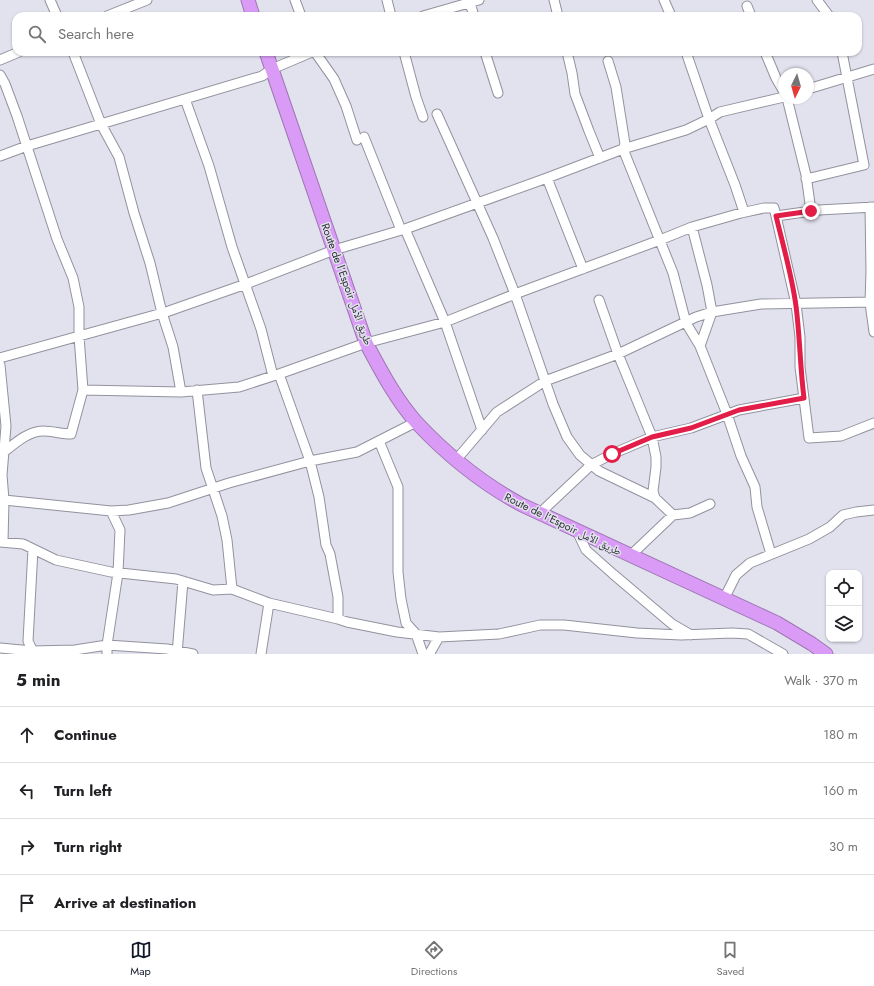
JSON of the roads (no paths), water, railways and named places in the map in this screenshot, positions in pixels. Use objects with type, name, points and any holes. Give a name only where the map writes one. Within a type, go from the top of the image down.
[{"type":"highway","points":[[248,0],[252,12]]},
{"type":"highway","name":"Route de l’Espoir طريق الأمل","points":[[268,56],[366,343],[382,372],[416,422],[456,460],[500,493],[577,531],[777,624],[812,644],[826,654]]},
{"type":"street","points":[[50,0],[55,12]]},
{"type":"street","points":[[115,12],[135,2],[147,0]]},
{"type":"street","points":[[295,0],[300,12]]},
{"type":"street","points":[[387,0],[390,12]]},
{"type":"street","points":[[435,12],[469,1],[479,0]]},
{"type":"street","points":[[554,0],[557,12]]},
{"type":"street","points":[[664,0],[669,12]]},
{"type":"street","points":[[817,0],[826,12]]},
{"type":"street","points":[[469,1],[473,12]]},
{"type":"street","points":[[747,6],[749,12]]},
{"type":"street","points":[[0,60],[12,55]]},
{"type":"street","points":[[75,56],[101,124],[119,156],[173,347],[181,392]]},
{"type":"street","points":[[0,156],[27,146],[262,76],[272,68],[304,56]]},
{"type":"street","points":[[317,56],[334,79],[446,322],[482,430]]},
{"type":"street","points":[[405,56],[423,117]]},
{"type":"street","points":[[486,56],[498,93]]},
{"type":"street","points":[[568,56],[575,94],[600,158]]},
{"type":"street","points":[[687,56],[709,120],[722,150],[744,212]]},
{"type":"street","points":[[767,56],[778,82]]},
{"type":"street","points":[[806,180],[864,165],[843,56]]},
{"type":"street","points":[[608,61],[616,87],[625,144],[623,149],[672,272],[686,323],[700,346],[727,414],[741,456],[755,487],[757,507],[771,554]]},
{"type":"street","points":[[814,87],[874,69]]},
{"type":"street","points":[[0,75],[12,104],[55,232],[73,278],[79,307],[79,336],[83,390],[71,434],[42,431],[32,433],[18,441],[2,454]]},
{"type":"street","points":[[0,358],[162,312],[246,284],[334,250],[403,229],[623,149],[686,130],[709,120],[720,112],[778,98]]},
{"type":"street","points":[[185,99],[209,166],[232,248],[246,284],[276,375],[310,461],[319,497],[326,545],[330,554],[336,590],[338,619]]},
{"type":"street","points":[[789,104],[799,143],[811,211]]},
{"type":"street","points":[[437,114],[476,202],[494,238],[545,381],[567,437],[580,455],[599,471],[655,498],[673,515]]},
{"type":"street","points":[[546,178],[583,269]]},
{"type":"street","points":[[776,216],[811,211],[872,207],[871,271],[874,332]]},
{"type":"street","points":[[83,390],[181,392],[239,387],[366,343],[446,322],[515,294],[692,227],[744,212],[764,208],[774,208],[796,304],[800,337],[800,368],[809,438],[841,436],[874,423]]},
{"type":"street","points":[[692,227],[707,285],[712,312],[700,346]]},
{"type":"street","points":[[599,300],[618,354],[652,437],[656,457],[653,491],[655,498]]},
{"type":"street","points":[[456,460],[497,412],[545,381],[618,354],[696,317],[712,312],[761,304],[872,303]]},
{"type":"street","points":[[0,365],[6,426],[2,454],[4,500],[1,542],[23,544],[56,560],[118,573],[176,580],[213,590],[232,589],[269,603],[347,622],[416,634],[439,637],[499,634],[540,625],[564,625],[637,632],[691,635],[732,633],[748,634],[783,654]]},
{"type":"street","points":[[197,390],[206,468],[214,487],[222,516],[227,540],[232,589]]},
{"type":"street","points":[[540,513],[592,465],[612,454],[652,437],[691,428],[739,410],[804,398]]},
{"type":"street","points":[[4,500],[111,511],[129,510],[168,503],[214,487],[310,461],[357,452],[416,422]]},
{"type":"street","points":[[379,441],[398,487],[398,572],[401,599],[406,623],[416,634],[423,654]]},
{"type":"street","points":[[630,556],[673,515],[690,512],[710,504]]},
{"type":"street","points":[[724,599],[736,575],[750,563],[809,539],[830,527],[843,515],[874,510]]},
{"type":"street","points":[[107,649],[118,573],[120,530],[111,511]]},
{"type":"street","points":[[577,531],[586,550],[672,624],[691,635]]},
{"type":"street","points":[[33,549],[28,641],[33,653]]},
{"type":"street","points":[[177,653],[183,582]]},
{"type":"street","points":[[261,654],[269,603]]},
{"type":"street","points":[[430,654],[439,637]]},
{"type":"street","points":[[0,648],[33,653],[107,649],[193,654]]}]
